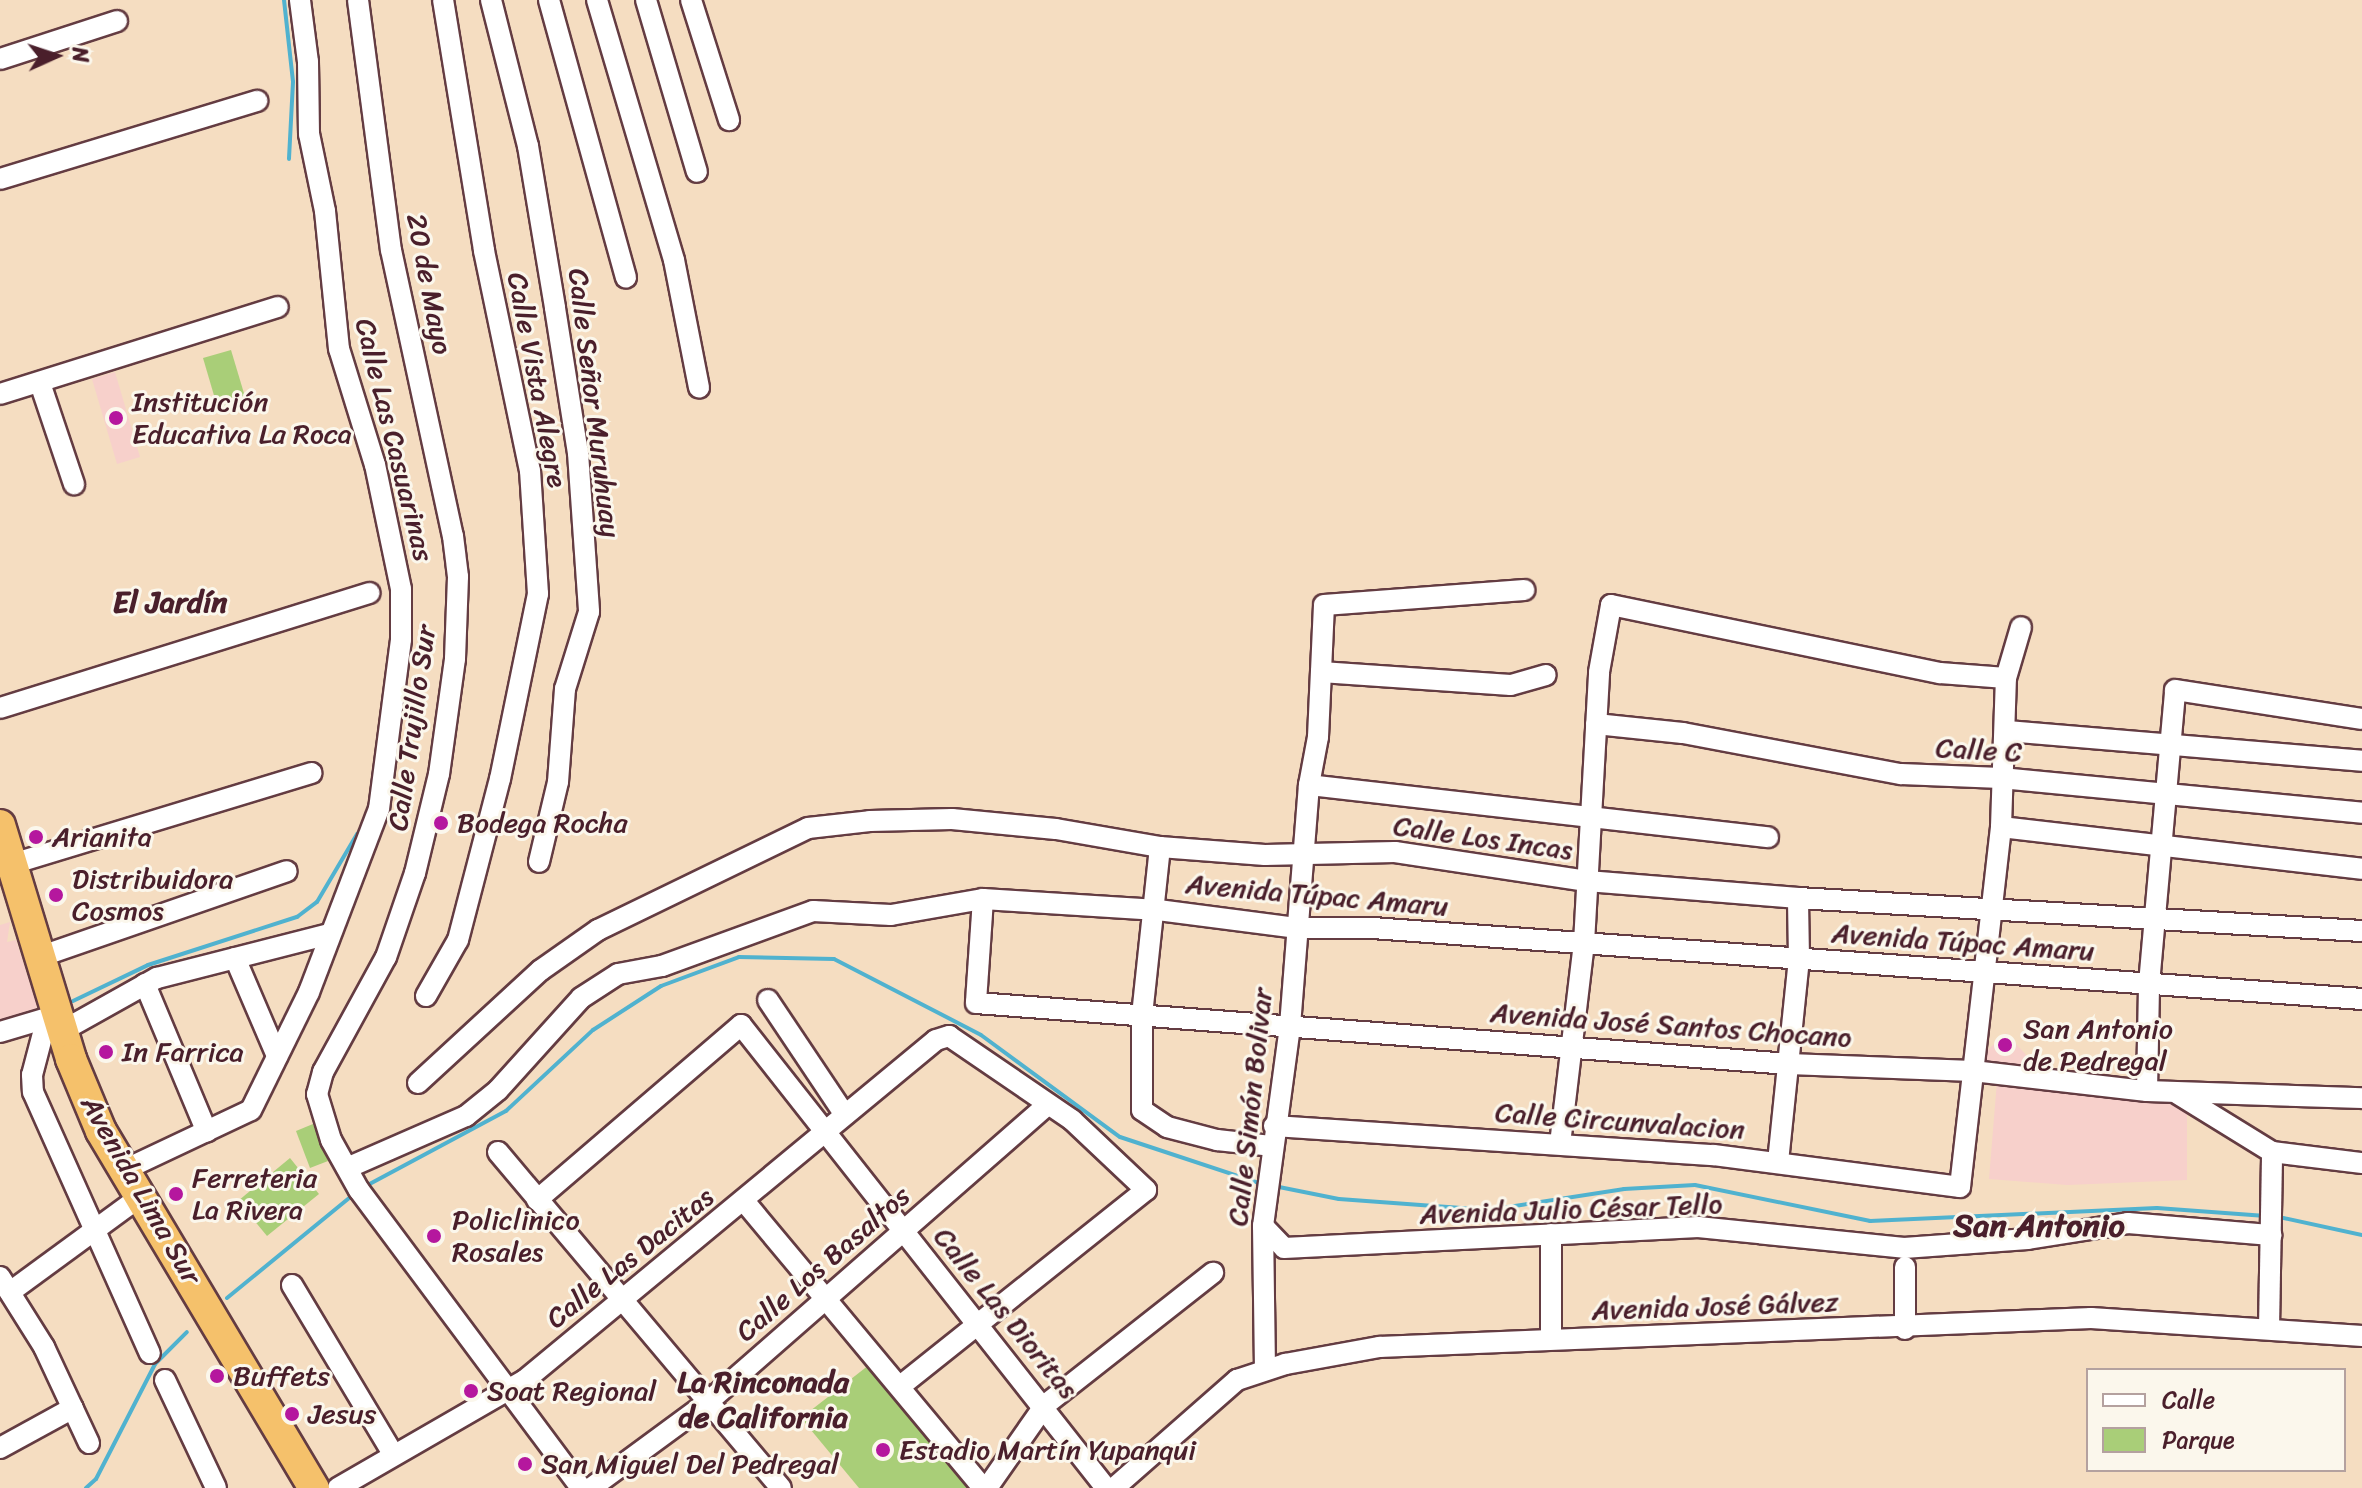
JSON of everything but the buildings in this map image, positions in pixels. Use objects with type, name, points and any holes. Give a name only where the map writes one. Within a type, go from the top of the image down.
[{"type":"highway","name":"Avenida Lima Sur","points":[[0,825],[39,957],[54,1025],[90,1108],[314,1488]]},
{"type":"street","name":"Calle Las Casuarinas","points":[[124,1170],[251,1110],[309,992],[379,809],[401,639],[401,589],[375,465],[339,349],[325,211],[309,134],[308,62],[300,0]]},
{"type":"street","name":"20 de Mayo","points":[[358,0],[391,250],[458,577]]},
{"type":"street","name":"Calle Vista Alegre","points":[[426,996],[458,940],[500,779],[538,594],[530,471],[484,250],[443,0]]},
{"type":"street","name":"Calle Señor Muruhuay","points":[[491,0],[528,146],[578,453],[589,612],[565,689],[558,782],[539,862]]},
{"type":"street","points":[[549,0],[626,278]]},
{"type":"street","points":[[597,0],[674,260],[699,388]]},
{"type":"street","points":[[646,0],[697,172]]},
{"type":"street","points":[[691,0],[729,120]]},
{"type":"street","points":[[0,59],[117,21]]},
{"type":"street","points":[[0,179],[257,101]]},
{"type":"street","points":[[0,394],[278,307]]},
{"type":"street","points":[[40,383],[74,484]]},
{"type":"street","name":"Calle Trujillo Sur","points":[[458,577],[455,659],[429,826],[386,957],[323,1072],[317,1094],[359,1190],[581,1488]]},
{"type":"street","name":"Calle Simón Bolivar","points":[[1265,1369],[1263,1226],[1290,1026],[1309,785],[1318,737],[1324,605],[1524,590]]},
{"type":"street","points":[[0,708],[370,593]]},
{"type":"street","points":[[1560,1144],[1584,943],[1596,724],[1611,605],[1940,673],[2006,678]]},
{"type":"street","points":[[1973,1071],[1981,971],[2001,827],[2001,778],[2007,731],[2006,678],[2021,627]]},
{"type":"street","points":[[1321,672],[1511,685],[1546,675]]},
{"type":"street","points":[[2147,1091],[2149,984],[2164,793],[2173,742],[2175,690],[2362,719]]},
{"type":"street","name":"Calle C","points":[[1596,724],[1683,733],[1901,774],[2001,778],[2362,813]]},
{"type":"street","points":[[2007,731],[2173,742],[2362,761]]},
{"type":"street","points":[[12,864],[311,773]]},
{"type":"street","points":[[1309,785],[1768,837]]},
{"type":"street","name":"Calle Los Incas","points":[[418,1083],[541,970],[598,930],[808,828],[952,819],[1056,829],[1160,847],[1265,855],[1395,852],[1587,881],[1798,898],[1991,906],[2362,931]]},
{"type":"street","points":[[2001,827],[2362,869]]},
{"type":"street","points":[[1142,1016],[1158,910],[1160,847]]},
{"type":"street","points":[[39,957],[287,871]]},
{"type":"street","points":[[1778,1162],[1799,958],[1798,898]]},
{"type":"street","name":"Avenida Túpac Amaru","points":[[347,1168],[466,1116],[498,1090],[581,998],[618,974],[662,966],[813,911],[891,915],[983,899],[1158,910],[1296,928],[1584,943],[2362,999]]},
{"type":"street","name":"Avenida José Santos Chocano","points":[[983,899],[976,1003],[1789,1064],[1973,1071],[2147,1091],[2362,1098]]},
{"type":"street","points":[[0,1032],[54,1025],[145,984],[329,934]]},
{"type":"street","points":[[235,958],[277,1056]]},
{"type":"street","points":[[145,984],[207,1132]]},
{"type":"street","points":[[768,1000],[845,1115]]},
{"type":"street","name":"Calle Circunvalacion","points":[[1142,1016],[1142,1110],[1167,1127],[1192,1134],[1560,1144],[1778,1162],[1960,1187],[1973,1071]]},
{"type":"street","points":[[54,1025],[32,1075],[33,1092],[150,1353]]},
{"type":"street","name":"Calle Las Dioritas","points":[[537,1200],[741,1025],[1045,1405],[1106,1488]]},
{"type":"street","name":"Calle Las Dacitas","points":[[338,1488],[505,1388],[525,1380],[936,1040],[949,1036],[1048,1104]]},
{"type":"street","points":[[2175,1092],[2272,1152],[2362,1163]]},
{"type":"street","points":[[902,1385],[1144,1195],[1145,1186],[1048,1104]]},
{"type":"street","name":"Calle Los Basaltos","points":[[591,1488],[708,1402],[1048,1104]]},
{"type":"street","points":[[498,1152],[781,1488]]},
{"type":"street","points":[[2269,1329],[2272,1152]]},
{"type":"street","points":[[89,1443],[44,1347],[6,1294],[96,1233],[140,1197]]},
{"type":"street","points":[[744,1201],[827,1295],[985,1488],[1045,1405],[1213,1273]]},
{"type":"street","name":"Avenida Julio César Tello","points":[[1263,1226],[1284,1248],[1698,1227],[1904,1248],[2028,1239],[2128,1223],[2272,1235]]},
{"type":"street","points":[[1551,1234],[1551,1338]]},
{"type":"street","points":[[1905,1267],[1905,1329]]},
{"type":"street","points":[[292,1285],[393,1454]]},
{"type":"street","name":"Avenida José Gálvez","points":[[1114,1488],[1225,1387],[1265,1369],[1379,1347],[1551,1338],[1905,1329],[2091,1318],[2362,1336]]},
{"type":"street","points":[[165,1380],[216,1488]]},
{"type":"street","points":[[3,1442],[73,1408]]},
{"type":"shaded area","name":"Institución Educativa La Roca","points":[[115,372],[140,457],[117,464],[92,379]]},
{"type":"shaded area","points":[[10,922],[7,942],[16,940],[37,1006],[32,1016],[0,1026],[0,925]]},
{"type":"shaded area","name":"San Antonio de Pedregal","points":[[2006,1033],[2040,1070],[1993,1072],[1979,1058]]},
{"type":"shaded area","points":[[1997,1081],[2187,1106],[2187,1180],[2067,1185],[1989,1179]]},
{"type":"green space","points":[[231,350],[246,400],[218,409],[203,358]]},
{"type":"green space","points":[[313,1124],[328,1161],[310,1168],[296,1131]]},
{"type":"green space","points":[[290,1158],[319,1194],[267,1236],[238,1201]]},
{"type":"green space","name":"Estadio Martín Yupanqui","points":[[869,1365],[966,1482],[967,1488],[859,1488],[801,1418]]},
{"type":"waterway","points":[[284,0],[293,82],[289,159]]},
{"type":"waterway","points":[[73,1001],[148,965],[297,917],[317,902],[357,834]]},
{"type":"waterway","points":[[364,1187],[506,1111],[593,1030],[661,986],[739,957],[834,959],[981,1035],[1120,1137],[1262,1184]]},
{"type":"waterway","points":[[1274,1186],[1339,1199],[1489,1210],[1624,1189],[1695,1185],[1870,1221],[2157,1208],[2266,1216]]},
{"type":"waterway","points":[[227,1298],[353,1195]]},
{"type":"waterway","points":[[2279,1217],[2362,1235]]},
{"type":"waterway","points":[[86,1488],[96,1479],[155,1364],[187,1332]]},
{"type":"place","name":"Institución Educativa La Roca","points":[[116,418]]},
{"type":"place","name":"Bodega Rocha","points":[[441,823]]},
{"type":"place","name":"Arianita","points":[[36,837]]},
{"type":"place","name":"Distribuidora Cosmos","points":[[56,895]]},
{"type":"place","name":"San Antonio de Pedregal","points":[[2005,1045]]},
{"type":"place","name":"In Farrica","points":[[106,1052]]},
{"type":"place","name":"Ferreteria La Rivera","points":[[176,1194]]},
{"type":"place","name":"Policlinico Rosales","points":[[434,1236]]},
{"type":"place","name":"Buffets","points":[[217,1376]]},
{"type":"place","name":"Soat Regional","points":[[471,1391]]},
{"type":"place","name":"Jesus","points":[[292,1414]]},
{"type":"place","name":"Estadio Martín Yupanqui","points":[[883,1450]]},
{"type":"place","name":"San Miguel Del Pedregal","points":[[525,1464]]},
{"type":"district","name":"El Jardín","points":[[170,602]]},
{"type":"district","name":"San Antonio","points":[[2039,1226]]},
{"type":"district","name":"La Rinconada de California","points":[[763,1399]]}]
